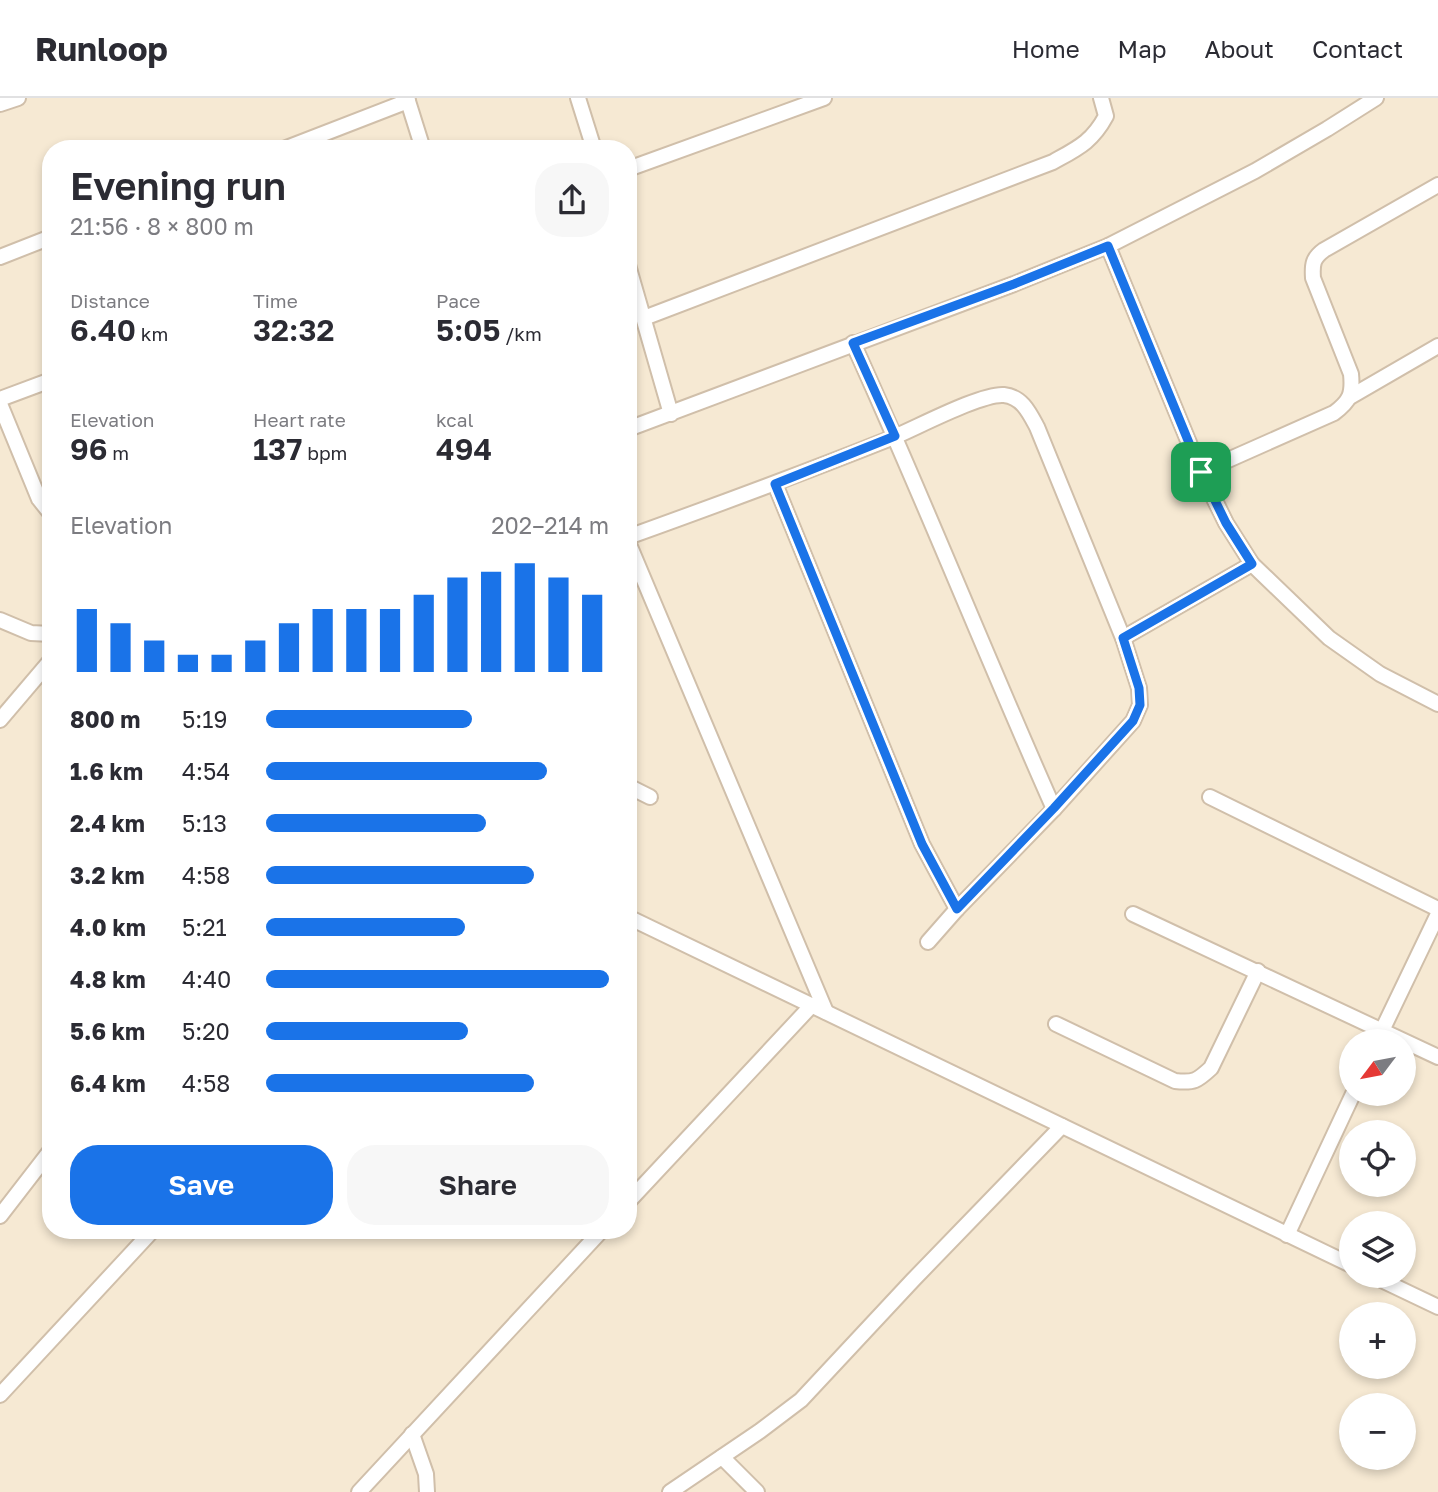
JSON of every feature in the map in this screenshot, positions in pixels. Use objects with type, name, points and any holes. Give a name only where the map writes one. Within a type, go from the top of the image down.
[{"type":"street","points":[[0,104],[18,98]]},
{"type":"street","points":[[578,98],[591,140]]},
{"type":"street","points":[[637,166],[824,98]]},
{"type":"street","points":[[644,318],[1053,162],[1081,146],[1098,131],[1106,116],[1101,98]]},
{"type":"street","points":[[637,426],[1108,246],[1255,171],[1376,98]]},
{"type":"street","points":[[307,140],[408,100],[420,140]]},
{"type":"street","points":[[1350,397],[1351,374],[1313,278],[1314,257],[1438,185]]},
{"type":"street","points":[[0,257],[42,241]]},
{"type":"street","points":[[1108,246],[1201,472],[1226,523],[1252,564],[1329,638],[1380,674],[1438,704]]},
{"type":"street","points":[[637,295],[671,414]]},
{"type":"street","points":[[853,343],[1054,808]]},
{"type":"street","points":[[1201,472],[1334,413],[1350,397],[1438,346]]},
{"type":"street","points":[[42,384],[0,401],[42,503]]},
{"type":"street","points":[[637,537],[775,484],[977,401],[1001,395],[1016,397],[1027,410],[1037,427],[1123,638],[1139,688],[1140,705],[1133,721],[928,942]]},
{"type":"street","points":[[775,484],[922,844],[957,909]]},
{"type":"street","points":[[637,561],[826,1012]]},
{"type":"street","points":[[1123,638],[1252,564]]},
{"type":"street","points":[[0,620],[31,633],[42,634]]},
{"type":"street","points":[[0,720],[42,671]]},
{"type":"street","points":[[637,790],[650,797]]},
{"type":"street","points":[[1210,797],[1438,909]]},
{"type":"street","points":[[1133,914],[1258,971],[1367,1029]]},
{"type":"street","points":[[1383,1029],[1438,914]]},
{"type":"street","points":[[637,921],[1339,1259]]},
{"type":"street","points":[[1056,1024],[1175,1081],[1190,1083],[1200,1079],[1211,1068],[1258,971]]},
{"type":"street","points":[[637,1192],[812,1005]]},
{"type":"street","points":[[1416,1049],[1438,1057]]},
{"type":"street","points":[[1287,1235],[1347,1106]]},
{"type":"street","points":[[670,1492],[801,1400],[1062,1126]]},
{"type":"street","points":[[0,1216],[42,1162]]},
{"type":"street","points":[[0,1395],[145,1239]]},
{"type":"street","points":[[359,1492],[594,1239]]},
{"type":"street","points":[[1398,1288],[1438,1307]]},
{"type":"street","points":[[412,1434],[426,1474],[428,1492]]},
{"type":"street","points":[[722,1457],[757,1492]]},
{"type":"shaded area","points":[[0,98],[1438,98],[1438,1492],[0,1492]]},
{"type":"route","points":[[1108,246],[1201,472],[1226,523],[1252,564],[1123,638],[1139,688],[1140,705],[1133,721],[957,909],[922,844],[775,484],[895,436],[853,343],[1108,246]]}]
